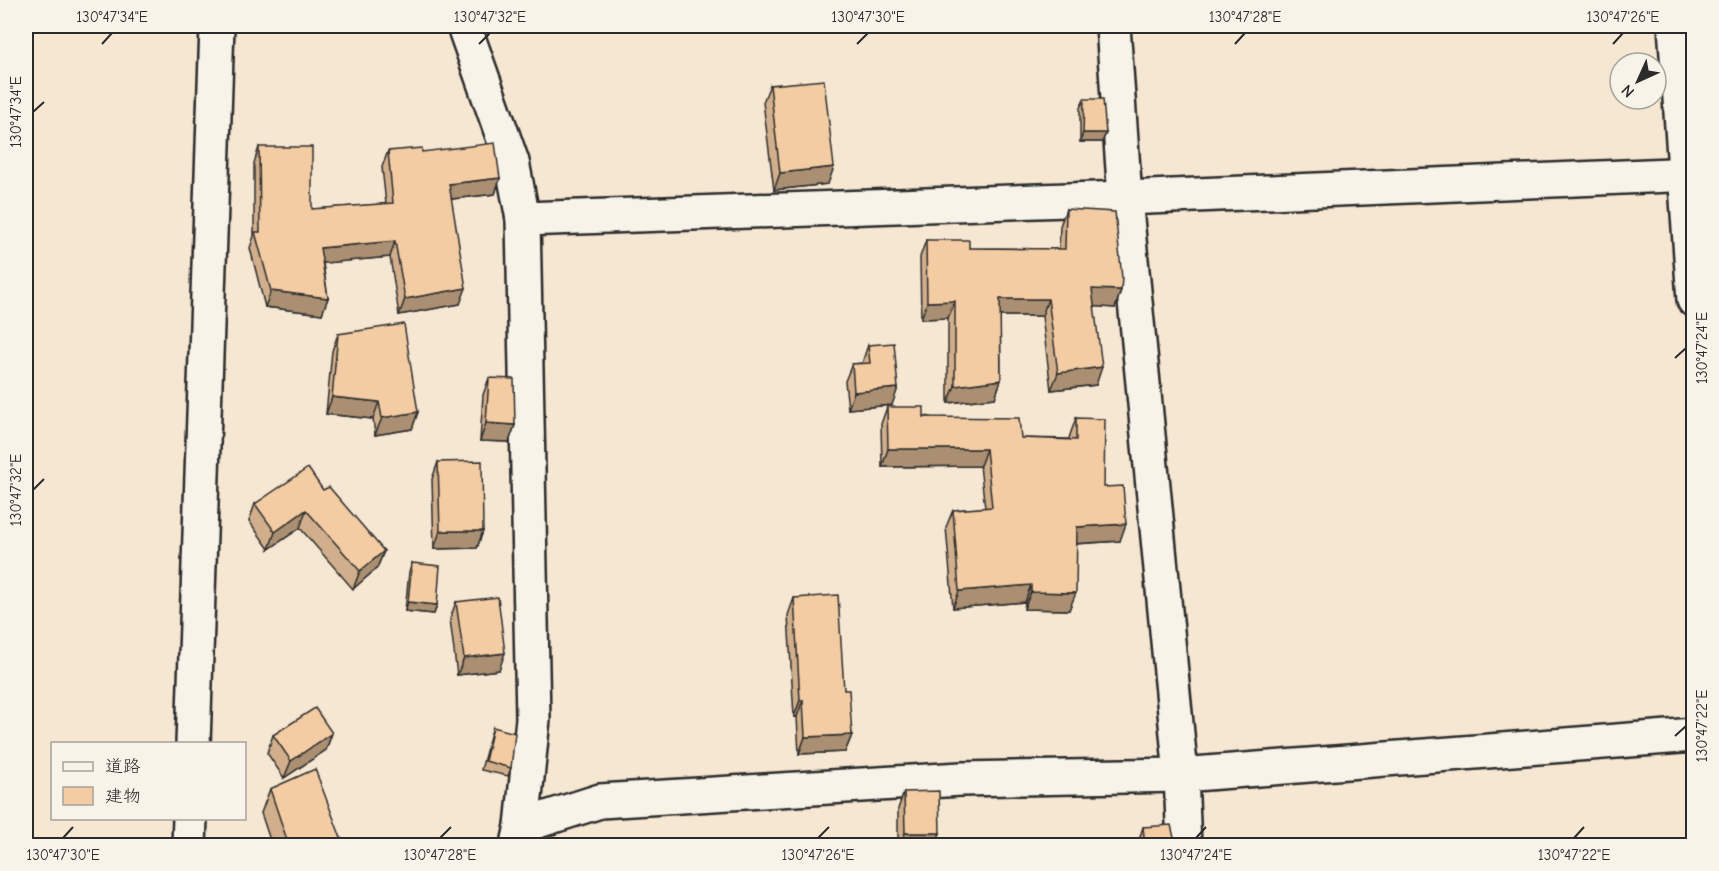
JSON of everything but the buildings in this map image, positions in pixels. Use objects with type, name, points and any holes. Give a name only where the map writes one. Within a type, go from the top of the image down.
[{"type":"street","points":[[193,742],[218,26]]},
{"type":"street","points":[[464,26],[512,162],[523,219],[533,719],[520,836],[600,801],[960,779],[1181,775],[1694,735]]},
{"type":"street","points":[[1113,26],[1125,198],[1181,775],[1184,846]]},
{"type":"street","points":[[1675,26],[1690,174],[1694,300]]},
{"type":"street","points":[[523,219],[1125,198],[1690,174]]},
{"type":"street","points":[[189,846],[190,820]]}]
